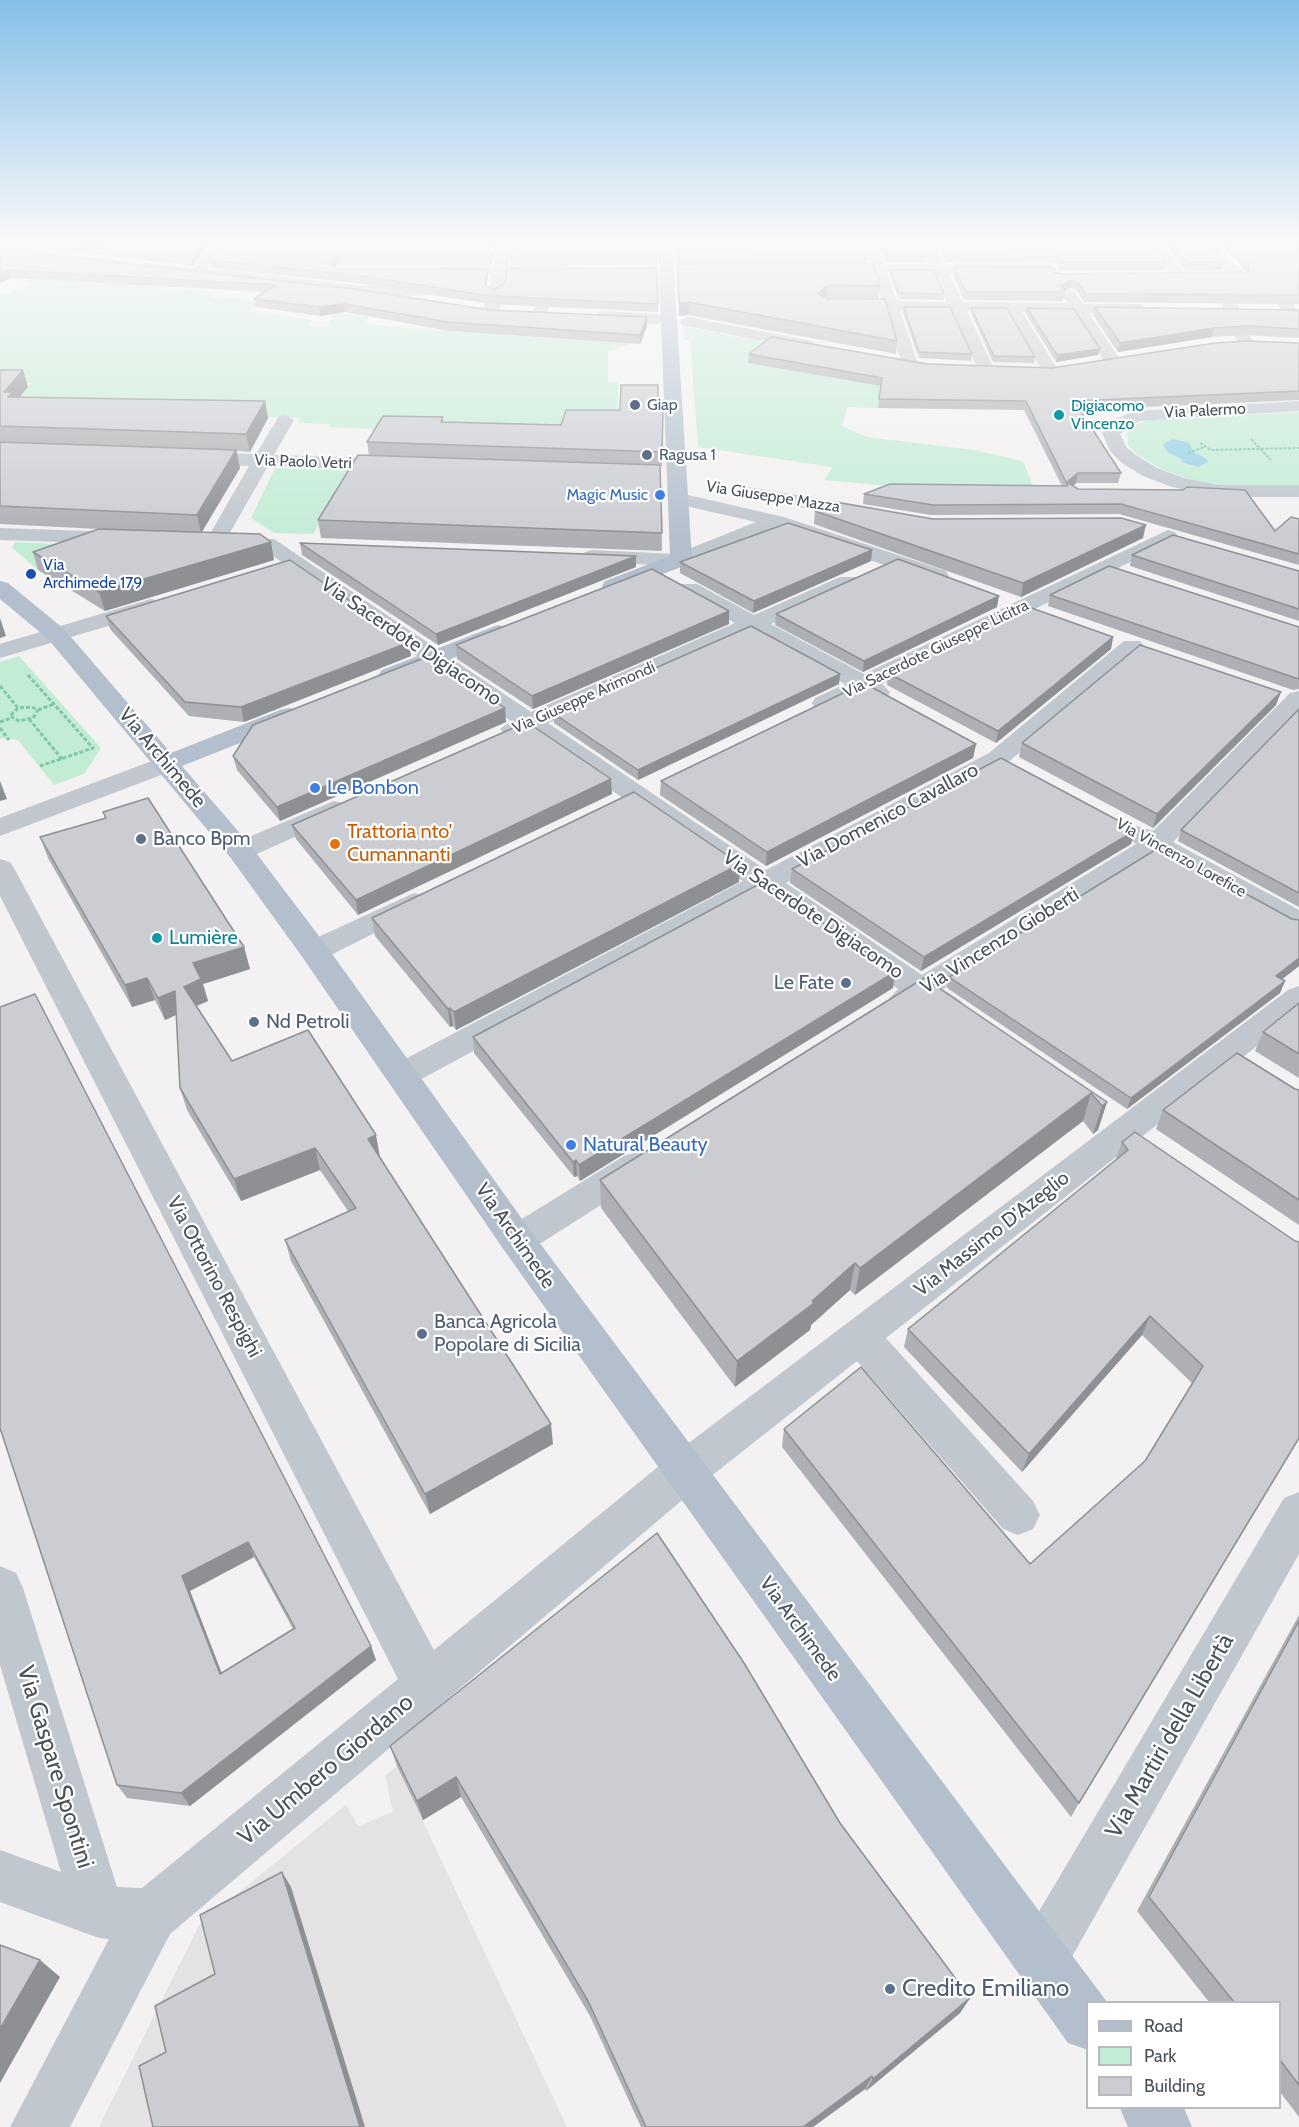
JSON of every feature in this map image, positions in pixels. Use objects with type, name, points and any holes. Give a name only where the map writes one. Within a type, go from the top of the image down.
[{"type":"main road","points":[[587,596],[679,560],[678,485],[666,341]]},
{"type":"main road","name":"Via Archimede","points":[[0,588],[56,634],[168,763],[240,851],[314,951],[517,1240],[1086,2020]]},
{"type":"main road","points":[[368,684],[522,622]]},
{"type":"main road","points":[[168,763],[312,706]]},
{"type":"main road","points":[[1150,2109],[1163,2127]]},
{"type":"street","points":[[784,341],[823,349]]},
{"type":"street","points":[[890,361],[918,365],[907,341]]},
{"type":"street","points":[[973,341],[986,369]]},
{"type":"street","points":[[1032,341],[1050,370]]},
{"type":"street","points":[[1100,341],[1113,361]]},
{"type":"street","points":[[1223,344],[1267,343]]},
{"type":"street","points":[[1092,364],[1133,358]]},
{"type":"street","points":[[1029,370],[1071,367]]},
{"type":"street","points":[[966,368],[1008,369]]},
{"type":"street","name":"Via Palermo","points":[[1299,406],[1149,414],[1126,419],[1114,429],[1112,438],[1119,451],[1139,466],[1179,483],[1218,491],[1299,491]]},
{"type":"street","points":[[194,540],[263,550],[262,461],[285,420]]},
{"type":"street","name":"Via Paolo Vetri","points":[[178,458],[414,466]]},
{"type":"street","points":[[655,474],[678,485],[777,521],[959,584]]},
{"type":"street","name":"Via Giuseppe Mazza","points":[[678,485],[885,515]]},
{"type":"street","points":[[1148,491],[1218,491]]},
{"type":"street","points":[[575,556],[679,560],[777,521]]},
{"type":"street","name":"Via Sacerdote Giuseppe Licitra","points":[[801,714],[1106,567],[1179,539],[1139,527]]},
{"type":"street","points":[[0,534],[137,538]]},
{"type":"street","name":"Via Sacerdote Digiacomo","points":[[263,550],[434,657],[970,1023]]},
{"type":"street","name":"Via Giuseppe Arimondi","points":[[486,741],[895,561]]},
{"type":"street","points":[[1106,567],[1140,578]]},
{"type":"street","points":[[653,570],[894,701]]},
{"type":"street","points":[[991,595],[1055,618]]},
{"type":"street","points":[[0,651],[170,600]]},
{"type":"street","name":"Via Domenico Cavallaro","points":[[402,1075],[997,758],[1132,645]]},
{"type":"street","name":"Via Vincenzo Gioberti","points":[[883,1012],[1156,844],[1292,699]]},
{"type":"street","points":[[0,828],[168,763]]},
{"type":"street","points":[[240,851],[358,798]]},
{"type":"street","name":"Via Vincenzo Lorefice","points":[[1116,823],[1299,922]]},
{"type":"street","name":"Via Ottorino Respighi","points":[[0,868],[427,1686]]},
{"type":"street","points":[[314,951],[432,894]]},
{"type":"street","name":"Via Massimo D'Azeglio","points":[[685,1471],[1127,1129],[1240,1060],[1299,997]]},
{"type":"street","points":[[517,1240],[658,1152]]},
{"type":"street","points":[[860,1337],[1018,1515]]},
{"type":"street","name":"Via Umbero Giordano","points":[[39,2127],[151,1915],[685,1471]]},
{"type":"street","name":"Via Martiri della Libertà","points":[[1041,1959],[1299,1512]]},
{"type":"street","name":"Via Gaspare Spontini","points":[[0,1588],[99,1912]]},
{"type":"street","points":[[0,1876],[99,1912],[151,1915]]},
{"type":"path","points":[[1246,433],[1274,464]]},
{"type":"path","points":[[1211,450],[1299,448]]},
{"type":"path","points":[[26,672],[93,748],[40,766]]},
{"type":"path","points":[[0,686],[18,708]]},
{"type":"path","points":[[11,718],[10,714],[18,708],[32,707],[38,710],[54,704]]},
{"type":"path","points":[[0,722],[11,718],[19,721],[29,719],[37,715],[38,710]]},
{"type":"path","points":[[29,719],[62,759]]},
{"type":"path","points":[[0,729],[9,740]]},
{"type":"shaded area","points":[[397,1766],[567,2127],[99,2127],[199,1925],[346,1805],[358,1826],[393,1812],[385,1776]]},
{"type":"green space","points":[[0,341],[636,341],[608,352],[608,382],[618,383],[617,420],[562,440],[328,427],[330,424],[298,423],[300,418],[9,409],[31,383],[0,383]]},
{"type":"green space","points":[[690,341],[759,341],[773,344],[881,386],[878,408],[847,407],[842,426],[867,437],[974,450],[1023,461],[1033,486],[890,486],[824,480],[833,467],[698,447]]},
{"type":"green space","points":[[1299,412],[1299,485],[1224,486],[1198,482],[1163,470],[1135,453],[1128,445],[1127,433],[1134,425],[1149,420]]},
{"type":"green space","points":[[275,468],[350,470],[313,534],[274,533],[251,518]]},
{"type":"green space","points":[[15,542],[62,544],[38,570],[12,548]]},
{"type":"green space","points":[[19,656],[101,748],[84,774],[54,785],[18,740],[0,738],[0,662]]},
{"type":"water","points":[[1172,439],[1188,442],[1195,453],[1206,458],[1208,462],[1198,467],[1182,462],[1182,459],[1167,452],[1163,444]]},
{"type":"building","points":[[765,341],[796,341],[927,364],[1052,368],[1215,343],[1299,343],[1299,391],[1074,401],[1121,473],[1078,473],[1067,482],[1078,489],[1183,490],[1187,487],[1245,490],[1275,531],[1291,517],[1299,519],[1299,554],[1121,504],[933,505],[864,494],[890,484],[1068,486],[1026,401],[879,399],[882,378],[749,354]]},
{"type":"building","points":[[915,341],[966,341],[972,354],[919,352]]},
{"type":"building","points":[[987,341],[1026,341],[1035,357],[994,356]]},
{"type":"building","points":[[1048,341],[1095,341],[1100,349],[1057,355]]},
{"type":"building","points":[[0,370],[23,370],[4,392],[13,392],[8,397],[265,401],[246,434],[0,426]]},
{"type":"building","points":[[621,385],[658,385],[658,410],[663,410],[662,452],[367,442],[383,416],[443,417],[441,422],[561,425],[566,410],[620,410]]},
{"type":"building","points":[[0,442],[236,450],[197,515],[0,506]]},
{"type":"building","points":[[358,455],[660,465],[662,533],[318,520]]},
{"type":"building","points":[[835,502],[933,519],[1121,518],[1146,525],[1023,583],[815,511]]},
{"type":"building","points":[[788,523],[872,550],[754,601],[680,562]]},
{"type":"building","points":[[99,529],[260,534],[271,542],[99,592],[33,552]]},
{"type":"building","points":[[1173,535],[1299,571],[1299,609],[1132,555]]},
{"type":"building","points":[[300,543],[636,556],[436,634]]},
{"type":"building","points":[[898,559],[999,596],[864,661],[776,614]]},
{"type":"building","points":[[290,560],[410,642],[241,707],[185,702],[106,616]]},
{"type":"building","points":[[1109,566],[1299,627],[1299,679],[1050,595]]},
{"type":"building","points":[[652,569],[729,611],[532,696],[456,645]]},
{"type":"building","points":[[1026,606],[1113,637],[998,731],[888,673]]},
{"type":"building","points":[[751,626],[840,674],[638,770],[553,713]]},
{"type":"building","points":[[1140,645],[1281,692],[1157,814],[1022,743]]},
{"type":"building","points":[[429,656],[505,708],[277,807],[233,756],[253,725]]},
{"type":"building","points":[[864,683],[976,744],[767,852],[661,781]]},
{"type":"building","points":[[1299,709],[1299,893],[1181,830]]},
{"type":"building","points":[[527,722],[611,779],[356,900],[292,825]]},
{"type":"building","points":[[1001,758],[1136,830],[924,957],[792,869]]},
{"type":"building","points":[[634,792],[740,864],[454,1012],[448,1009],[372,918]]},
{"type":"building","points":[[148,798],[244,947],[193,963],[201,979],[184,987],[232,1061],[308,1030],[376,1135],[368,1139],[551,1424],[425,1494],[285,1240],[356,1208],[315,1148],[234,1179],[180,1088],[175,991],[158,998],[147,978],[125,985],[40,837],[106,818],[103,812]]},
{"type":"building","points":[[1160,847],[1292,919],[1299,920],[1299,958],[1276,976],[1285,981],[1131,1098],[949,977]]},
{"type":"building","points":[[763,882],[895,972],[579,1165],[576,1160],[573,1162],[473,1037]]},
{"type":"building","points":[[924,978],[1107,1102],[1102,1106],[1091,1093],[860,1268],[855,1263],[812,1301],[814,1303],[737,1361],[600,1180]]},
{"type":"building","points":[[35,994],[371,1646],[181,1793],[117,1785],[0,1428],[0,1007]],"holes":[[[248,1542],[295,1628],[220,1674],[182,1576]]]},
{"type":"building","points":[[1299,1003],[1299,1054],[1263,1032]]},
{"type":"building","points":[[1237,1053],[1299,1090],[1299,1200],[1163,1110]]},
{"type":"building","points":[[1135,1132],[1299,1242],[1299,1438],[1079,1803],[784,1429],[861,1367],[1030,1564],[1145,1461],[1203,1366],[1150,1316],[1029,1454],[908,1329],[1128,1150],[1122,1142]]},
{"type":"building","points":[[657,1533],[744,1663],[840,1823],[970,1998],[873,2079],[872,2076],[803,2127],[646,2127],[588,2001],[456,1777],[417,1801],[390,1746]]},
{"type":"building","points":[[1299,1621],[1299,2085],[1281,2061],[1281,2001],[1233,2001],[1149,1897]]},
{"type":"building","points":[[282,1872],[360,2127],[153,2127],[139,2066],[166,2052],[155,2006],[215,1974],[200,1915]]},
{"type":"building","points":[[0,1945],[40,1960],[0,2029]]},
{"type":"place","name":"Giap","points":[[635,405]]},
{"type":"place","name":"Digiacomo Vincenzo","points":[[1059,415]]},
{"type":"place","name":"Ragusa 1","points":[[647,455]]},
{"type":"place","name":"Magic Music","points":[[660,495]]},
{"type":"place","name":"Via Archimede 179","points":[[31,574]]},
{"type":"place","name":"Le Bonbon","points":[[315,788]]},
{"type":"place","name":"Banco Bpm","points":[[141,839]]},
{"type":"place","name":"Trattoria nto' Cumannanti","points":[[335,844]]},
{"type":"place","name":"Lumière","points":[[157,938]]},
{"type":"place","name":"Le Fate","points":[[846,983]]},
{"type":"place","name":"Nd Petroli","points":[[254,1022]]},
{"type":"place","name":"Natural Beauty","points":[[571,1145]]},
{"type":"place","name":"Banca Agricola Popolare di Sicilia","points":[[422,1334]]},
{"type":"place","name":"Credito Emiliano","points":[[890,1989]]}]
